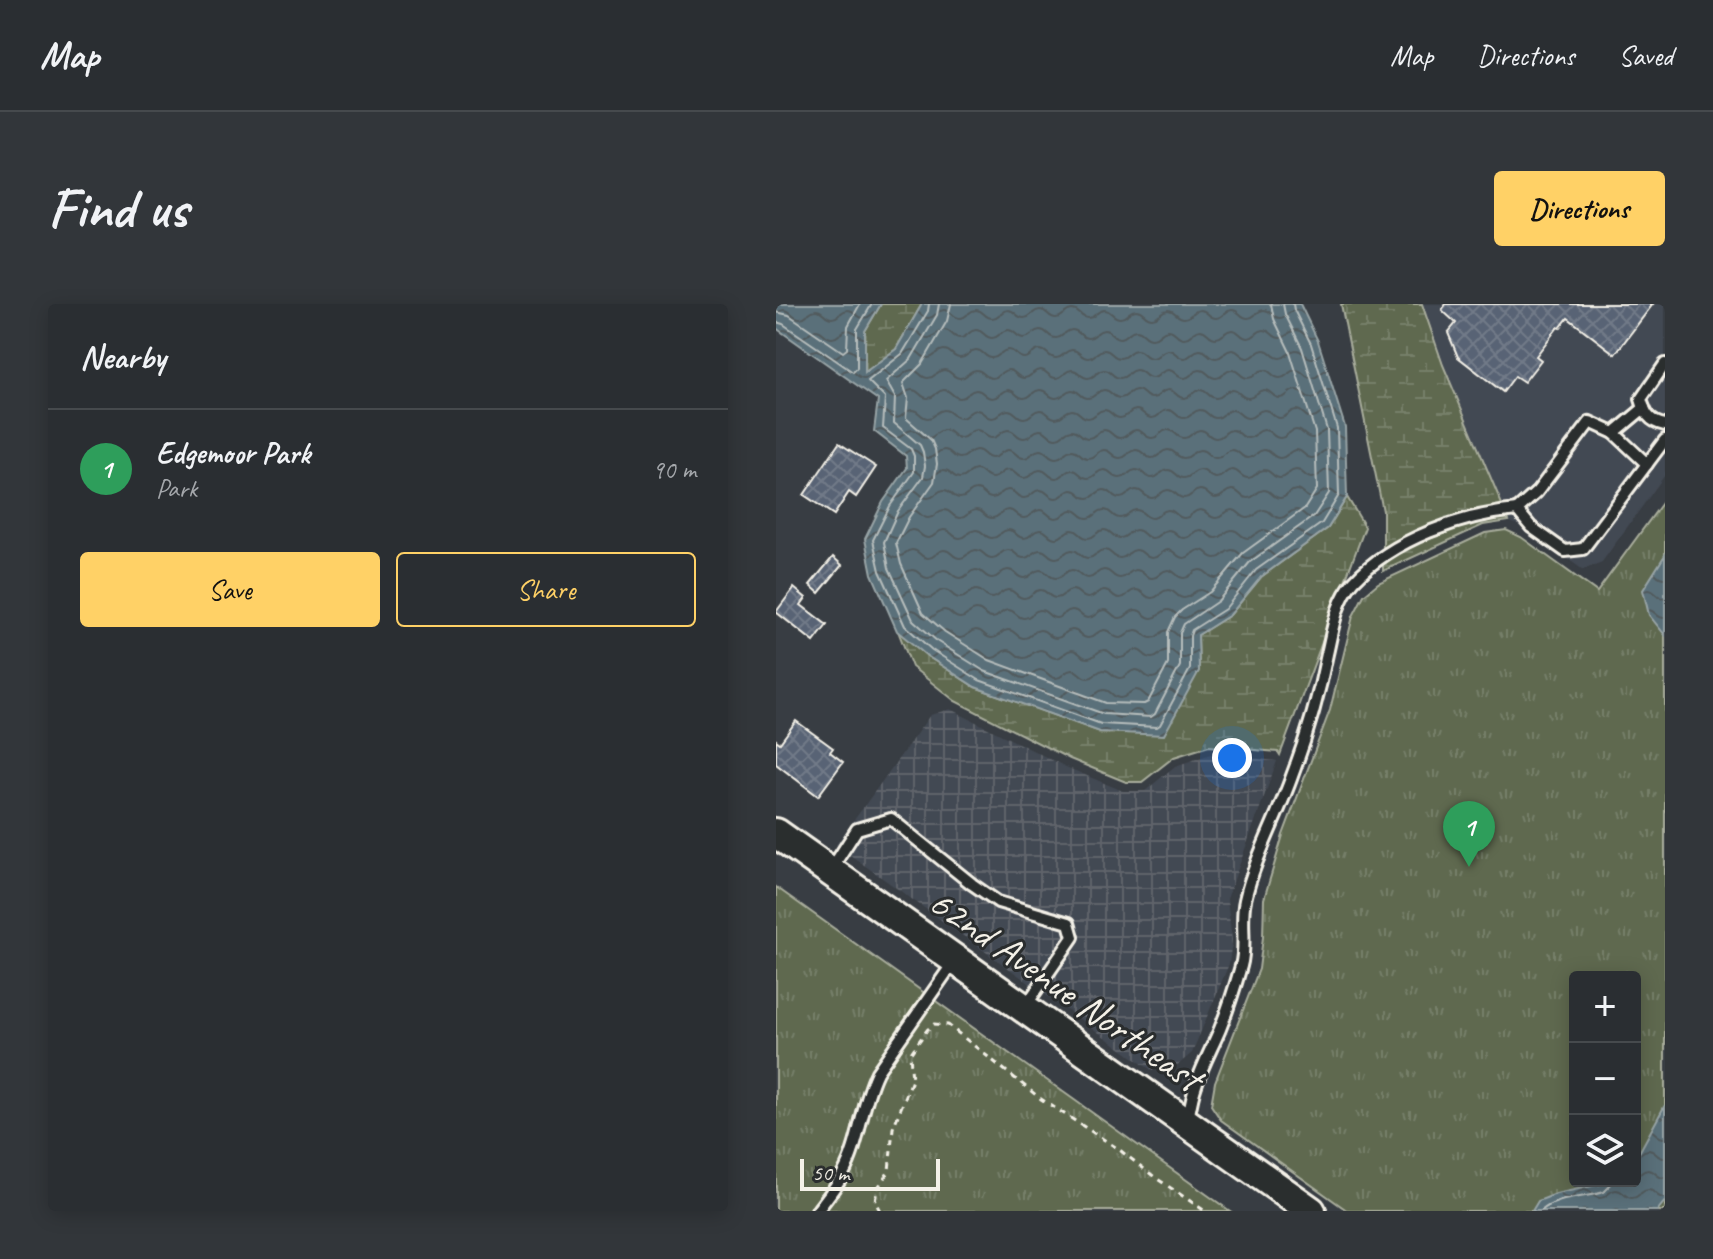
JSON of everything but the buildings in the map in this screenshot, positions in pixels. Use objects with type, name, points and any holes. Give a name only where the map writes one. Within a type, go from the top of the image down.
[{"type":"street","name":"62nd Avenue Northeast","points":[[776,833],[1311,1211]]},
{"type":"lane","points":[[1665,364],[1641,399],[1646,414],[1665,425]]},
{"type":"lane","points":[[1614,433],[1644,408]]},
{"type":"lane","points":[[1187,1122],[1196,1084],[1221,1026],[1242,962],[1244,902],[1293,775],[1320,692],[1333,625],[1342,599],[1354,581],[1397,548],[1425,533],[1491,512],[1517,510],[1537,492],[1590,422],[1614,433],[1647,464]]},
{"type":"lane","points":[[1517,510],[1531,527],[1565,551],[1583,549],[1665,440]]},
{"type":"lane","points":[[830,871],[857,829],[891,819],[998,902],[1069,923],[1073,937],[1024,1009]]},
{"type":"lane","points":[[817,1211],[843,1173],[853,1149],[868,1091],[877,1072],[955,960]]},
{"type":"path","points":[[880,1211],[875,1201],[877,1189],[889,1171],[893,1128],[912,1080],[910,1054],[934,1024],[948,1025],[1041,1099],[1205,1211]]},
{"type":"shaded area","points":[[1422,304],[1665,304],[1665,475],[1602,562],[1583,570],[1527,529],[1508,521],[1443,365]]},
{"type":"shaded area","points":[[950,709],[1066,767],[1123,791],[1145,791],[1175,766],[1211,754],[1277,761],[1227,899],[1232,940],[1229,964],[1192,1053],[1179,1064],[1151,1070],[836,845],[930,715]]},
{"type":"green space","points":[[881,304],[922,304],[896,349],[865,373],[865,331]]},
{"type":"green space","points":[[1341,304],[1422,304],[1443,365],[1509,521],[1483,525],[1383,571],[1383,511]]},
{"type":"green space","points":[[1347,497],[1365,527],[1280,755],[1278,752],[1209,746],[1174,757],[1142,782],[1126,782],[1070,759],[955,701],[912,667],[898,631],[927,656],[975,687],[1100,732],[1199,671],[1198,635],[1230,615],[1261,577],[1328,528]]},
{"type":"green space","points":[[1665,499],[1665,1211],[1348,1211],[1221,1120],[1211,1105],[1215,1082],[1259,969],[1264,899],[1283,835],[1330,710],[1353,616],[1364,595],[1378,583],[1485,533],[1506,530],[1521,537],[1597,592]]},
{"type":"green space","points":[[776,887],[1230,1211],[776,1211]]},
{"type":"water","points":[[776,304],[881,304],[865,331],[865,372],[896,349],[922,304],[1300,304],[1318,341],[1345,427],[1347,497],[1328,528],[1261,577],[1230,615],[1198,635],[1199,671],[1164,735],[1100,732],[975,687],[927,656],[897,631],[872,574],[865,539],[883,502],[907,468],[906,456],[874,431],[878,400],[776,328]]},
{"type":"water","points":[[1665,555],[1665,635],[1649,615],[1643,590]]},
{"type":"water","points":[[1665,1105],[1665,1201],[1657,1211],[1532,1211],[1538,1201],[1588,1187],[1641,1187],[1641,1149]]},
{"type":"place","name":"Edgemoor Park","points":[[1469,867]]}]
